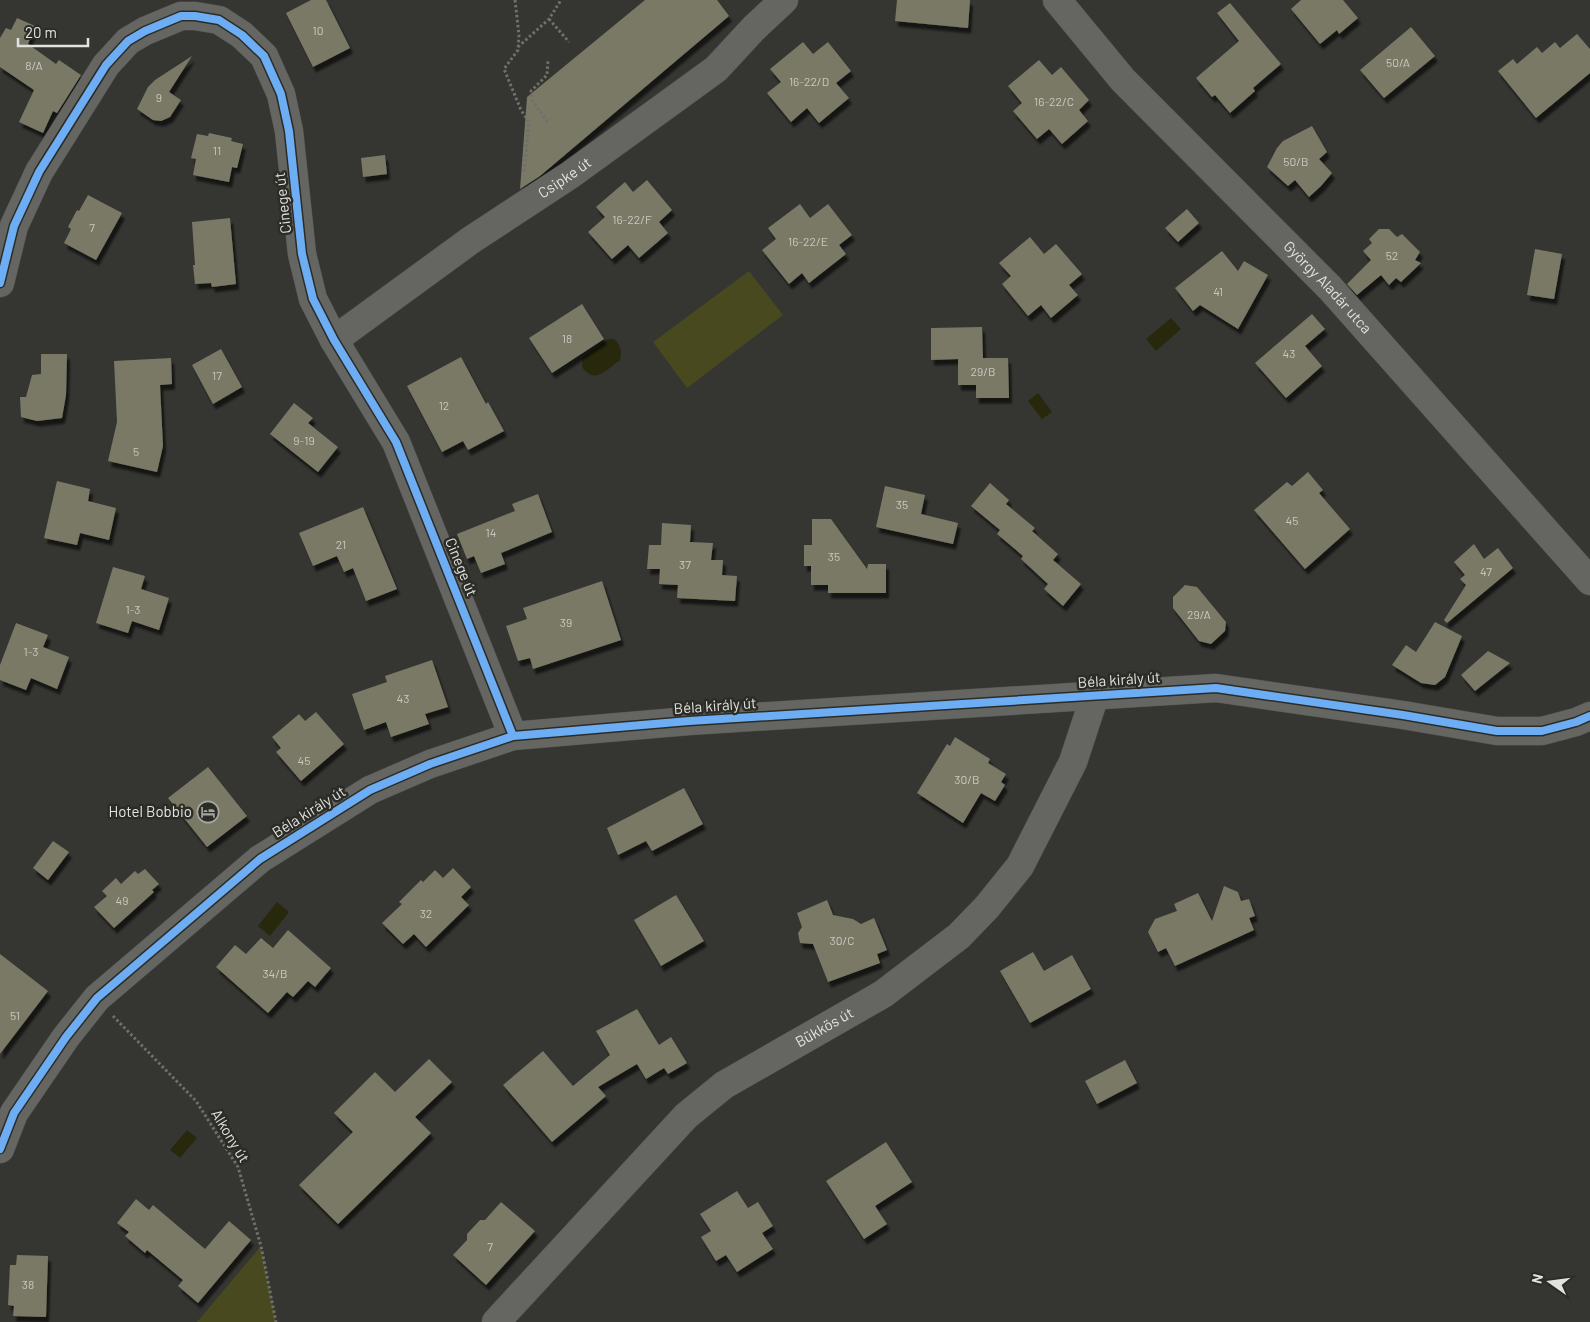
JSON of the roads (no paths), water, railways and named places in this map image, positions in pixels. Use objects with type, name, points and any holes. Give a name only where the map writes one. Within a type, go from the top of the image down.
[{"type":"street","name":"Csipke út","points":[[334,340],[471,240],[570,175],[716,69],[754,28],[784,0]]},
{"type":"street","name":"György Aladár utca","points":[[1057,0],[1123,80],[1330,288],[1590,581]]},
{"type":"street","name":"Cinege út","points":[[0,282],[14,226],[39,172],[106,65],[128,41],[145,31],[181,16],[219,20],[242,35],[264,56],[281,94],[289,131],[302,254],[313,299],[334,340],[396,442],[513,736]]},
{"type":"street","name":"Béla király út","points":[[0,1149],[14,1113],[66,1037],[98,998],[260,859],[370,790],[430,764],[513,736],[689,721],[1216,688],[1403,715],[1497,731],[1542,731],[1576,722],[1590,716]]},
{"type":"street","name":"Bükkös út","points":[[496,1322],[686,1116],[724,1085],[883,994],[959,936],[987,907],[1020,866],[1073,762],[1096,695]]},
{"type":"place","name":"Hotel Bobbio","points":[[208,812]]}]
